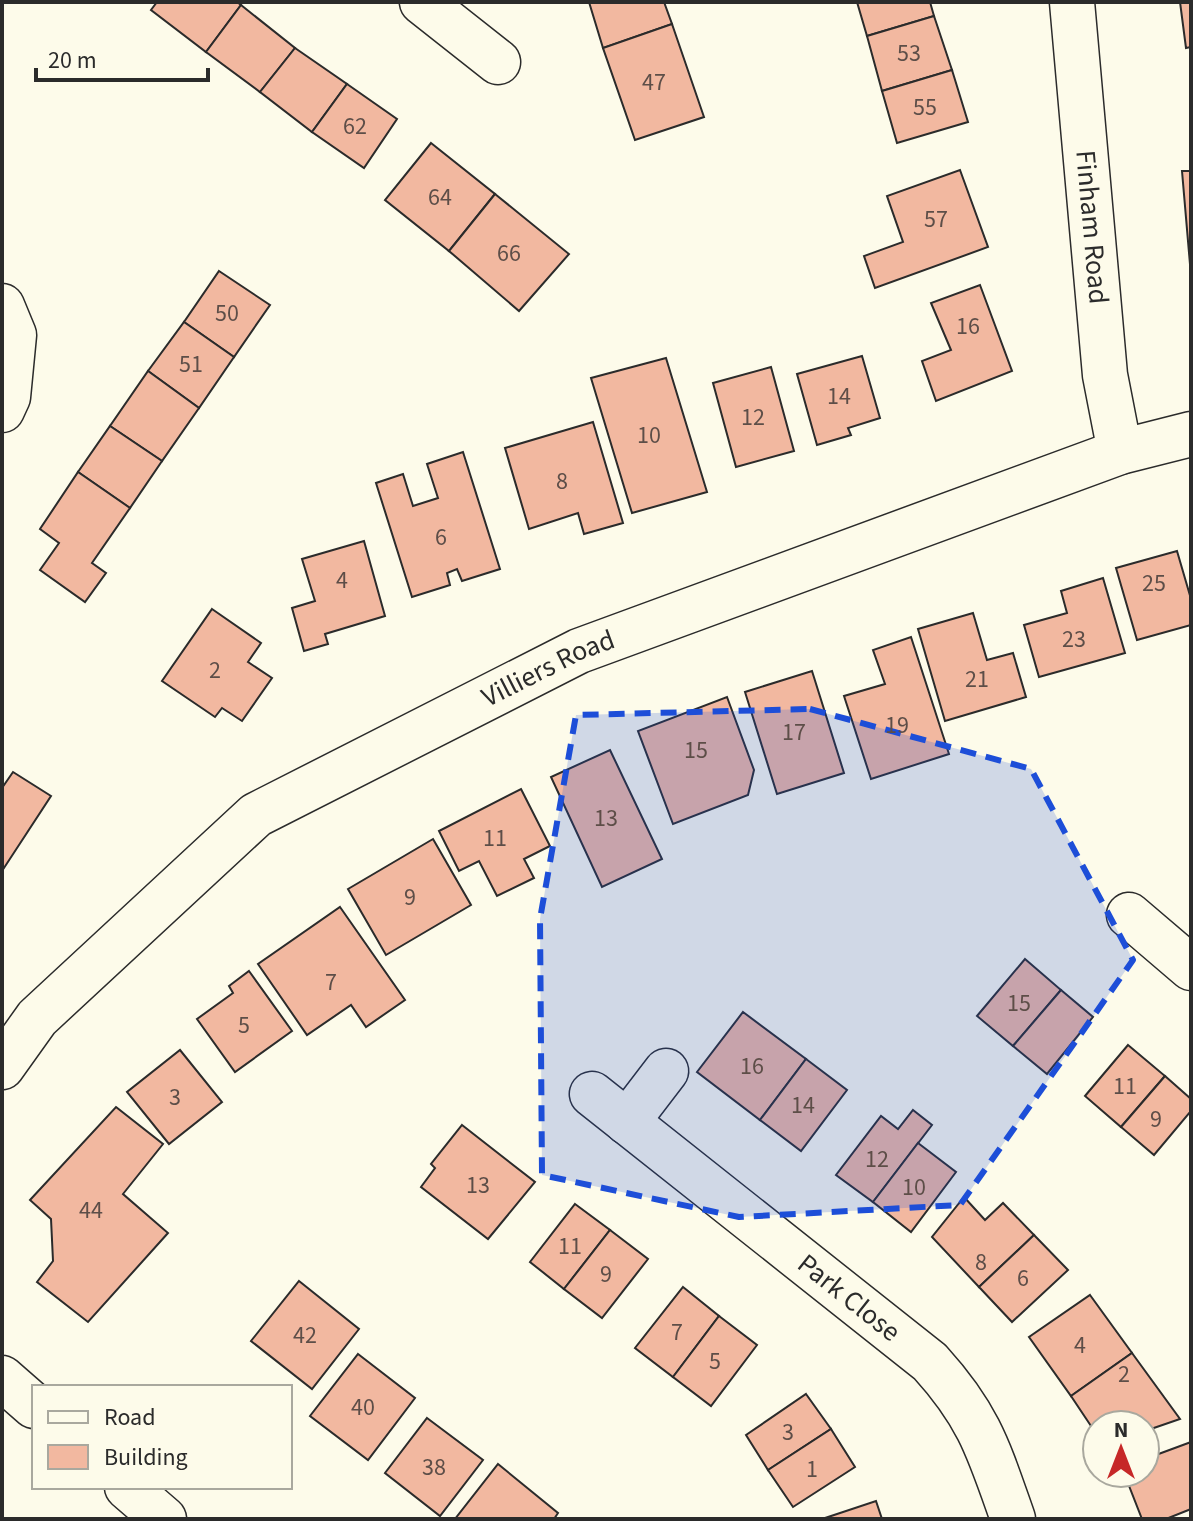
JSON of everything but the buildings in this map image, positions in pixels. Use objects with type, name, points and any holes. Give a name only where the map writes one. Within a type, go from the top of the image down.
[{"type":"street","points":[[422,2],[498,62]]},
{"type":"street","name":"Finham Road","points":[[1072,2],[1105,375],[1120,452]]},
{"type":"street","points":[[2,306],[14,335],[8,397],[2,410]]},
{"type":"street","name":"Villiers Road","points":[[2,1067],[37,1018],[256,815],[579,651],[1120,452],[1191,434]]},
{"type":"street","points":[[1129,915],[1185,950]]},
{"type":"street","points":[[627,1122],[666,1071]]},
{"type":"street","name":"Park Close","points":[[592,1094],[930,1362],[959,1395],[982,1431],[1013,1519]]},
{"type":"street","points":[[2,1378],[32,1404]]},
{"type":"street","points":[[129,1489],[164,1519]]},
{"type":"highlighted area","points":[[810,709],[1031,769],[1133,960],[960,1205],[739,1217],[542,1175],[540,919],[576,715]]}]
